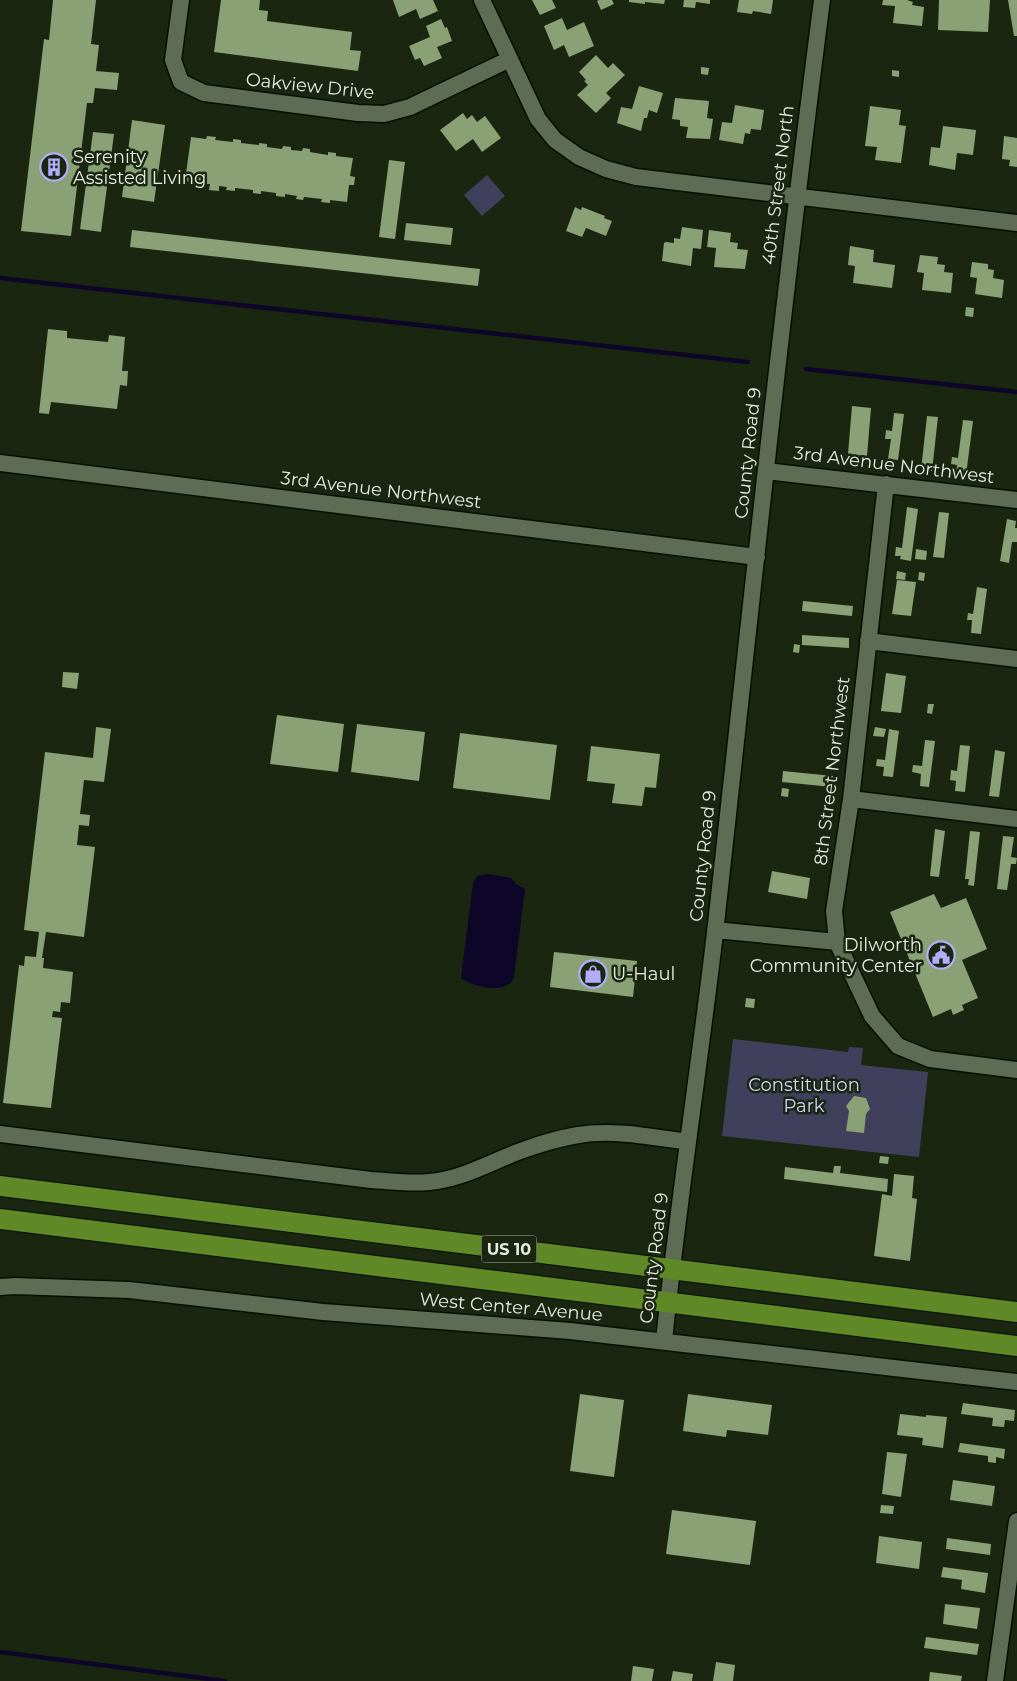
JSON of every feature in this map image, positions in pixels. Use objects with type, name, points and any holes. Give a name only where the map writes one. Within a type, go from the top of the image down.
[{"type":"main road","name":"US 10","points":[[0,1186],[1017,1312]]},
{"type":"main road","name":"US 10","points":[[0,1219],[1017,1346]]},
{"type":"street","name":"Oakview Drive","points":[[180,0],[173,60],[181,82],[204,94],[358,114],[384,114],[410,107],[510,59]]},
{"type":"street","points":[[482,0],[538,119],[555,140],[578,157],[606,169],[636,176],[1017,223]]},
{"type":"street","name":"40th Street North","points":[[776,374],[796,197],[822,0]]},
{"type":"street","name":"County Road 9","points":[[664,1341],[715,930],[776,374]]},
{"type":"street","name":"3rd Avenue Northwest","points":[[0,463],[757,557]]},
{"type":"street","name":"3rd Avenue Northwest","points":[[766,471],[1017,500]]},
{"type":"street","name":"8th Street Northwest","points":[[886,484],[851,799],[834,911],[837,942],[872,1016],[898,1046],[930,1059],[1017,1070]]},
{"type":"street","points":[[868,641],[1017,659]]},
{"type":"street","points":[[851,799],[1017,819]]},
{"type":"street","points":[[715,930],[837,942]]},
{"type":"street","points":[[0,1134],[362,1179],[404,1182],[429,1182],[455,1177],[480,1169],[525,1149],[579,1135],[634,1134],[688,1142]]},
{"type":"street","name":"West Center Avenue","points":[[0,1287],[130,1290],[323,1312],[570,1331],[1017,1382]]},
{"type":"street","points":[[995,1681],[1017,1521]]},
{"type":"green space","points":[[487,175],[505,196],[482,216],[464,195]]},
{"type":"green space","name":"Constitution Park","points":[[733,1039],[848,1052],[849,1047],[863,1048],[861,1065],[928,1072],[919,1157],[722,1136]]},
{"type":"shaded area","points":[[487,874],[511,878],[516,884],[525,889],[514,977],[510,983],[498,988],[481,987],[461,978],[473,883],[477,876]]},
{"type":"building","name":"Serenity Assisted Living","points":[[53,0],[96,0],[91,44],[99,45],[96,71],[119,73],[117,90],[95,88],[93,103],[87,103],[71,236],[21,231],[44,39],[49,40]]},
{"type":"building","points":[[221,0],[260,0],[259,10],[268,11],[267,21],[352,32],[350,50],[361,51],[358,71],[214,52]]},
{"type":"building","points":[[393,0],[433,0],[438,11],[420,19],[416,9],[399,17]]},
{"type":"building","points":[[532,0],[552,0],[556,8],[540,15]]},
{"type":"building","points":[[612,0],[614,4],[601,10],[597,1]]},
{"type":"building","points":[[629,0],[665,0],[664,4],[645,2],[645,4],[629,2]]},
{"type":"building","points":[[684,0],[710,0],[710,4],[696,2],[695,8],[683,7]]},
{"type":"building","points":[[739,0],[773,0],[771,14],[753,11],[752,14],[737,12]]},
{"type":"building","points":[[883,0],[907,0],[913,2],[912,5],[924,7],[922,26],[893,23],[895,6],[882,5]]},
{"type":"building","points":[[939,0],[990,0],[988,32],[938,30]]},
{"type":"building","points":[[1008,0],[1017,0],[1017,36],[1014,36]]},
{"type":"building","points":[[562,18],[567,30],[584,22],[594,46],[569,57],[564,45],[554,50],[544,26]]},
{"type":"building","points":[[441,19],[445,28],[447,27],[452,41],[437,47],[442,58],[424,66],[420,58],[415,60],[409,46],[430,37],[426,26]]},
{"type":"building","points":[[596,55],[608,68],[613,63],[625,75],[606,93],[611,98],[596,113],[577,95],[588,85],[579,72]]},
{"type":"building","points":[[701,67],[709,68],[708,75],[701,74]]},
{"type":"building","points":[[892,70],[899,71],[899,77],[892,76]]},
{"type":"building","points":[[639,86],[663,93],[657,113],[649,110],[647,118],[644,118],[641,131],[617,123],[621,107],[632,109]]},
{"type":"building","points":[[675,98],[709,101],[707,118],[713,119],[710,139],[686,138],[688,127],[680,126],[680,120],[672,119]]},
{"type":"building","points":[[735,105],[764,110],[761,130],[751,129],[750,134],[745,133],[743,144],[719,140],[722,122],[732,123]]},
{"type":"building","points":[[870,106],[901,110],[899,125],[906,126],[901,163],[875,160],[877,147],[865,146]]},
{"type":"building","points":[[463,113],[467,119],[472,115],[477,122],[485,116],[501,138],[482,152],[473,139],[456,151],[440,130]]},
{"type":"building","points":[[132,120],[165,125],[154,202],[122,197]]},
{"type":"building","points":[[943,126],[976,130],[973,155],[957,153],[955,170],[929,165],[931,147],[940,148]]},
{"type":"building","points":[[93,132],[114,134],[101,232],[80,229]]},
{"type":"building","points":[[207,136],[216,137],[215,140],[233,142],[233,139],[241,140],[241,143],[267,144],[267,147],[282,149],[283,146],[291,147],[291,150],[302,151],[303,148],[310,149],[310,152],[328,155],[328,152],[336,153],[336,156],[353,158],[350,176],[355,177],[354,185],[349,185],[347,202],[330,200],[330,203],[321,202],[322,199],[304,197],[303,200],[296,199],[297,196],[285,194],[285,197],[276,196],[276,193],[261,191],[261,194],[253,193],[253,190],[235,188],[235,191],[226,190],[227,187],[219,186],[219,191],[209,190],[210,184],[203,184],[203,187],[194,185],[194,183],[185,181],[191,137],[206,139]]},
{"type":"building","points":[[1004,136],[1017,138],[1017,167],[1009,166],[1010,160],[1002,159]]},
{"type":"building","points":[[389,160],[405,162],[395,239],[379,237]]},
{"type":"building","points":[[575,207],[581,210],[582,207],[605,216],[604,218],[612,221],[606,236],[586,228],[582,237],[566,231]]},
{"type":"building","points":[[406,223],[453,228],[451,245],[404,240]]},
{"type":"building","points":[[682,227],[703,230],[701,249],[693,248],[691,266],[662,261],[664,243],[674,243],[674,238],[680,239]]},
{"type":"building","points":[[132,230],[480,269],[478,286],[130,247]]},
{"type":"building","points":[[709,230],[731,233],[730,242],[738,243],[737,249],[748,250],[745,269],[714,267],[716,248],[707,247]]},
{"type":"building","points":[[850,246],[874,250],[873,262],[895,265],[892,288],[853,283],[855,266],[848,265]]},
{"type":"building","points":[[920,255],[938,257],[937,264],[945,265],[944,272],[953,273],[951,293],[922,290],[924,273],[917,272]]},
{"type":"building","points":[[972,262],[988,264],[988,269],[994,270],[993,278],[1004,280],[1002,298],[975,294],[977,278],[970,277]]},
{"type":"building","points":[[966,307],[974,308],[973,317],[965,316]]},
{"type":"building","points":[[48,329],[67,331],[67,338],[108,342],[109,335],[125,337],[122,371],[128,371],[127,386],[120,385],[117,409],[51,402],[49,414],[39,413]]},
{"type":"building","points":[[852,406],[871,408],[867,456],[848,454]]},
{"type":"building","points":[[894,413],[904,414],[898,460],[888,459],[891,439],[885,439],[886,430],[892,431]]},
{"type":"building","points":[[927,416],[938,417],[932,471],[921,470]]},
{"type":"building","points":[[963,420],[973,421],[966,475],[956,473],[957,465],[951,464],[952,457],[958,458]]},
{"type":"building","points":[[907,507],[918,509],[911,561],[900,559],[901,556],[895,556],[896,547],[902,548]]},
{"type":"building","points":[[939,512],[949,513],[944,558],[933,557]]},
{"type":"building","points":[[1007,519],[1016,521],[1015,528],[1017,528],[1017,542],[1012,542],[1009,563],[1000,561]]},
{"type":"building","points":[[916,549],[927,551],[926,560],[915,559]]},
{"type":"building","points":[[897,571],[906,573],[905,580],[896,579]]},
{"type":"building","points":[[919,572],[925,573],[924,581],[918,580]]},
{"type":"building","points":[[897,580],[916,582],[911,616],[892,614]]},
{"type":"building","points":[[977,587],[987,589],[981,634],[971,633],[972,620],[967,620],[968,613],[973,614]]},
{"type":"building","points":[[803,601],[853,606],[852,616],[802,611]]},
{"type":"building","points":[[802,635],[849,638],[849,648],[802,645]]},
{"type":"building","points":[[794,644],[800,645],[799,653],[793,652]]},
{"type":"building","points":[[63,672],[79,673],[77,689],[62,687]]},
{"type":"building","points":[[886,673],[906,676],[901,713],[881,711]]},
{"type":"building","points":[[928,704],[934,704],[932,714],[927,713]]},
{"type":"building","points":[[277,715],[344,724],[338,772],[270,764]]},
{"type":"building","points":[[357,724],[425,732],[419,781],[351,772]]},
{"type":"building","points":[[96,727],[111,729],[104,782],[84,780],[80,814],[90,815],[89,826],[79,825],[77,845],[95,847],[84,937],[46,932],[42,958],[44,958],[43,968],[73,972],[70,1003],[61,1002],[60,1012],[53,1011],[52,1017],[62,1018],[51,1108],[3,1103],[19,965],[24,966],[25,956],[36,957],[39,932],[24,930],[45,752],[93,758]]},
{"type":"building","points":[[875,727],[886,729],[884,737],[873,736]]},
{"type":"building","points":[[889,729],[899,731],[893,777],[883,776],[884,767],[876,766],[877,759],[885,760]]},
{"type":"building","points":[[460,733],[557,745],[550,800],[453,788]]},
{"type":"building","points":[[925,740],[935,741],[929,787],[920,786],[921,774],[912,772],[913,765],[922,766]]},
{"type":"building","points":[[960,745],[970,746],[965,792],[955,791],[956,781],[950,780],[951,770],[957,771]]},
{"type":"building","points":[[591,746],[660,754],[656,788],[645,787],[642,806],[612,803],[615,784],[587,781]]},
{"type":"building","points":[[995,750],[1005,752],[999,797],[989,796]]},
{"type":"building","points":[[783,771],[833,776],[832,787],[782,782]]},
{"type":"building","points":[[782,788],[789,789],[788,797],[781,796]]},
{"type":"building","points":[[935,829],[945,831],[939,877],[930,876]]},
{"type":"building","points":[[970,831],[980,832],[974,886],[968,885],[969,879],[965,879]]},
{"type":"building","points":[[1003,836],[1014,837],[1011,857],[1017,858],[1016,864],[1011,864],[1007,890],[997,889]]},
{"type":"building","points":[[772,871],[810,878],[807,899],[768,892]]},
{"type":"building","name":"Dilworth Community Center","points":[[934,894],[941,908],[966,898],[987,949],[962,960],[978,998],[962,1005],[964,1010],[953,1015],[951,1009],[933,1017],[890,912]]},
{"type":"building","name":"U-Haul","points":[[554,952],[637,961],[633,997],[550,987]]},
{"type":"building","points":[[746,998],[755,999],[754,1008],[745,1007]]},
{"type":"building","points":[[854,1096],[866,1098],[870,1109],[866,1114],[864,1133],[846,1131],[849,1111],[846,1106]]},
{"type":"building","points":[[880,1156],[889,1157],[888,1164],[879,1163]]},
{"type":"building","points":[[834,1166],[841,1166],[840,1173],[888,1179],[887,1192],[784,1179],[785,1167],[833,1173]]},
{"type":"building","points":[[894,1174],[914,1176],[912,1198],[917,1199],[910,1261],[874,1256],[882,1194],[892,1196]]},
{"type":"building","points":[[580,1394],[624,1400],[614,1477],[570,1471]]},
{"type":"building","points":[[688,1394],[772,1405],[768,1435],[727,1430],[726,1437],[683,1431]]},
{"type":"building","points":[[963,1403],[1015,1410],[1014,1421],[1005,1420],[1004,1427],[992,1426],[993,1418],[961,1414]]},
{"type":"building","points":[[900,1414],[947,1417],[943,1448],[922,1445],[923,1438],[897,1435]]},
{"type":"building","points":[[960,1443],[1005,1449],[1004,1459],[996,1457],[996,1463],[988,1462],[988,1456],[958,1452]]},
{"type":"building","points":[[887,1452],[907,1454],[901,1497],[882,1494]]},
{"type":"building","points":[[953,1480],[995,1486],[992,1506],[950,1500]]},
{"type":"building","points":[[881,1505],[894,1506],[893,1514],[880,1513]]},
{"type":"building","points":[[672,1510],[756,1521],[750,1565],[666,1554]]},
{"type":"building","points":[[879,1536],[922,1542],[919,1569],[876,1563]]},
{"type":"building","points":[[947,1538],[991,1544],[990,1555],[946,1549]]},
{"type":"building","points":[[943,1567],[988,1573],[985,1593],[961,1589],[962,1580],[941,1577]]},
{"type":"building","points":[[945,1604],[980,1608],[977,1629],[943,1624]]},
{"type":"building","points":[[926,1637],[979,1644],[977,1655],[924,1648]]},
{"type":"building","points":[[716,1662],[735,1665],[733,1681],[713,1681]]},
{"type":"building","points":[[633,1666],[654,1669],[652,1681],[631,1681]]},
{"type":"building","points":[[673,1671],[693,1674],[692,1681],[671,1681]]},
{"type":"building","points":[[930,1672],[962,1676],[961,1681],[929,1681]]},
{"type":"waterway","points":[[0,278],[748,362]]},
{"type":"waterway","points":[[806,369],[1017,392]]},
{"type":"waterway","points":[[0,1652],[225,1681]]},
{"type":"place","name":"Serenity Assisted Living","points":[[54,167]]},
{"type":"place","name":"Dilworth Community Center","points":[[941,955]]},
{"type":"place","name":"U-Haul","points":[[593,974]]}]
